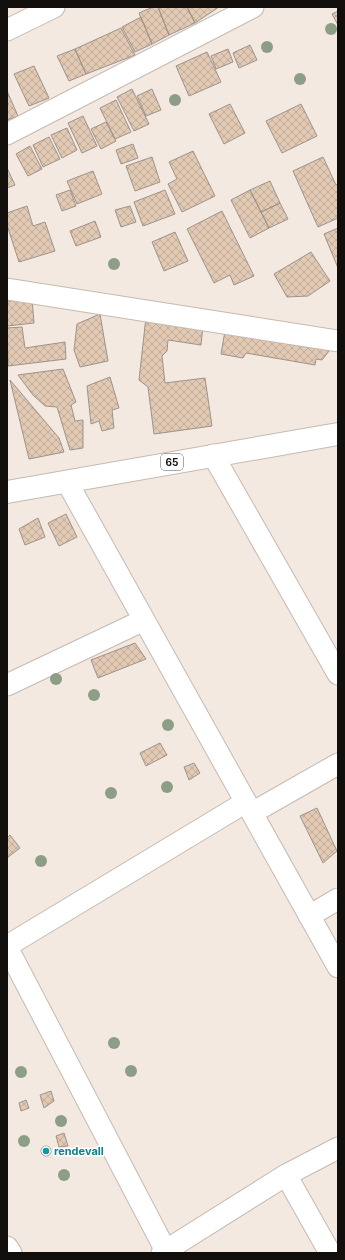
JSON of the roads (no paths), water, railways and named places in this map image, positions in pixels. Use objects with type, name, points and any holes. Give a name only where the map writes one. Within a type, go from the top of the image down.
[{"type":"main road","name":"65","points":[[7,492],[338,434]]},
{"type":"street","points":[[7,30],[54,7]]},
{"type":"street","points":[[7,134],[253,7]]},
{"type":"street","points":[[7,289],[338,341]]},
{"type":"street","points":[[213,455],[338,674]]},
{"type":"street","points":[[67,482],[338,967]]},
{"type":"street","points":[[7,685],[144,620]]},
{"type":"street","points":[[338,764],[249,808],[7,946],[165,1252],[286,1175],[338,1148]]},
{"type":"street","points":[[309,916],[338,899]]},
{"type":"street","points":[[286,1175],[330,1253]]},
{"type":"street","points":[[7,1247],[11,1253]]},
{"type":"place","name":"rendevall","points":[[46,1151]]}]
